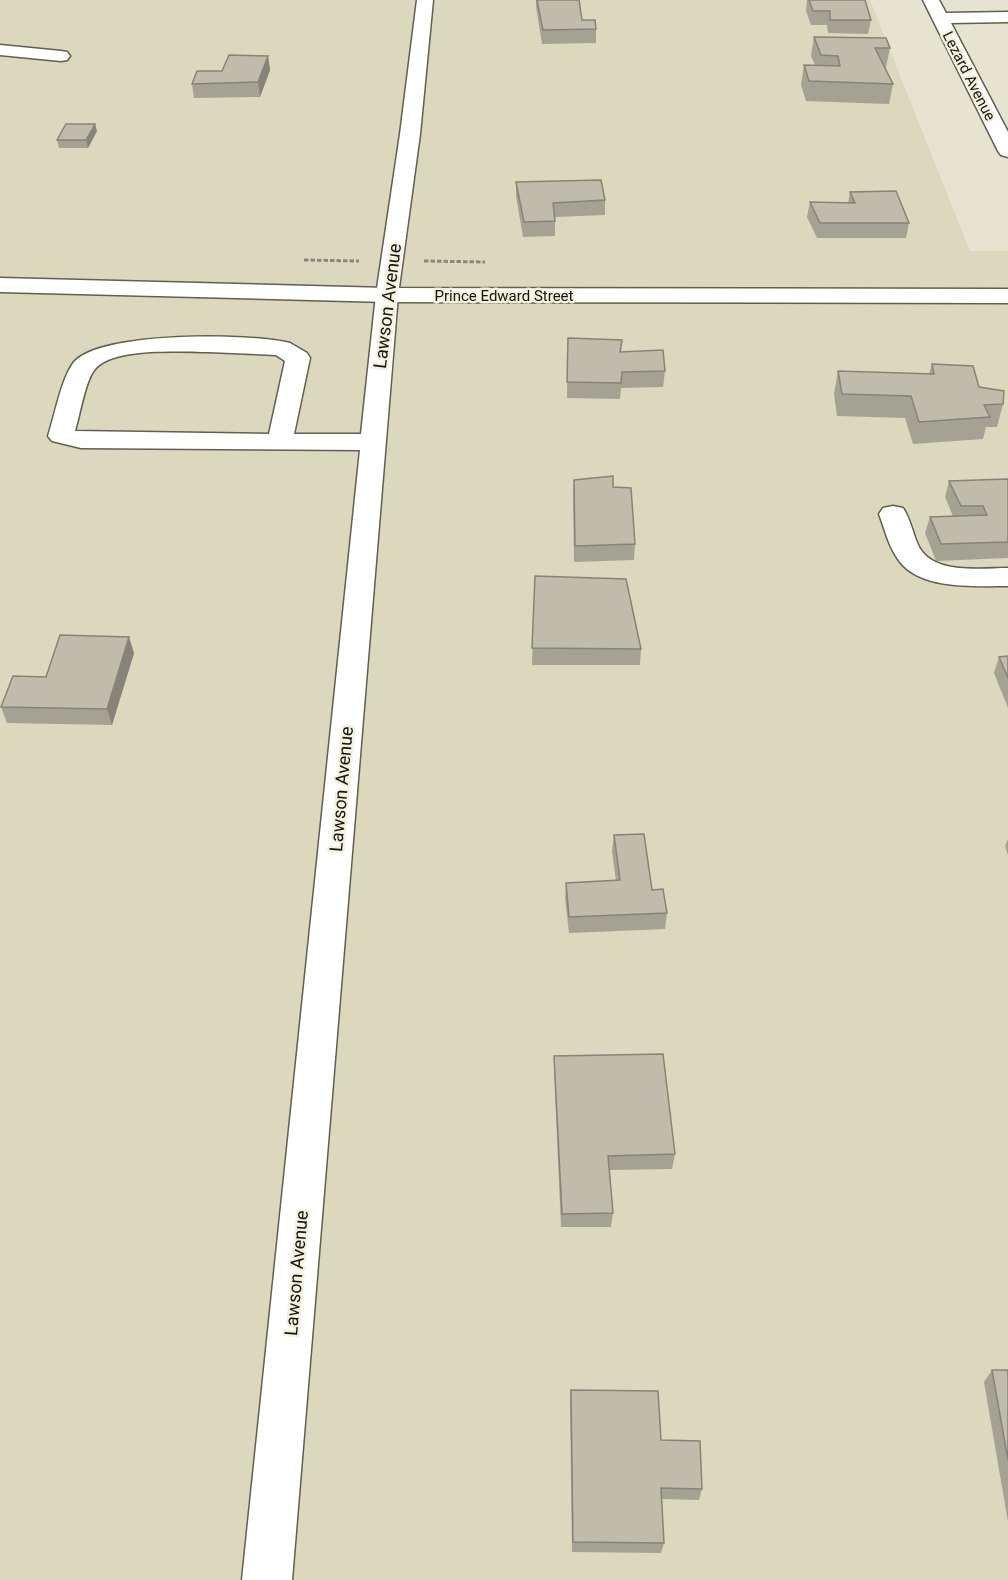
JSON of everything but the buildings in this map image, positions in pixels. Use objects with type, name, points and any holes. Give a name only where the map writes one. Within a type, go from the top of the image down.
[{"type":"street","name":"Lawson Avenue","points":[[267,1580],[387,295],[410,134],[424,0]]},
{"type":"street","name":"Lezard Avenue","points":[[931,0],[1008,151]]},
{"type":"street","points":[[939,18],[1008,17]]},
{"type":"street","points":[[0,50],[61,56]]},
{"type":"street","name":"Prince Edward Street","points":[[0,285],[387,295],[1008,296]]},
{"type":"street","points":[[280,441],[298,358],[292,353],[282,348],[157,345],[108,350],[94,356],[84,366],[61,436],[81,440],[373,442]]},
{"type":"street","points":[[893,514],[911,557],[927,569],[954,576],[1008,577]]},
{"type":"path","points":[[299,260],[487,262]]},
{"type":"shaded area","points":[[0,0],[870,0],[970,251],[1008,251],[1008,1580],[0,1580]]}]
